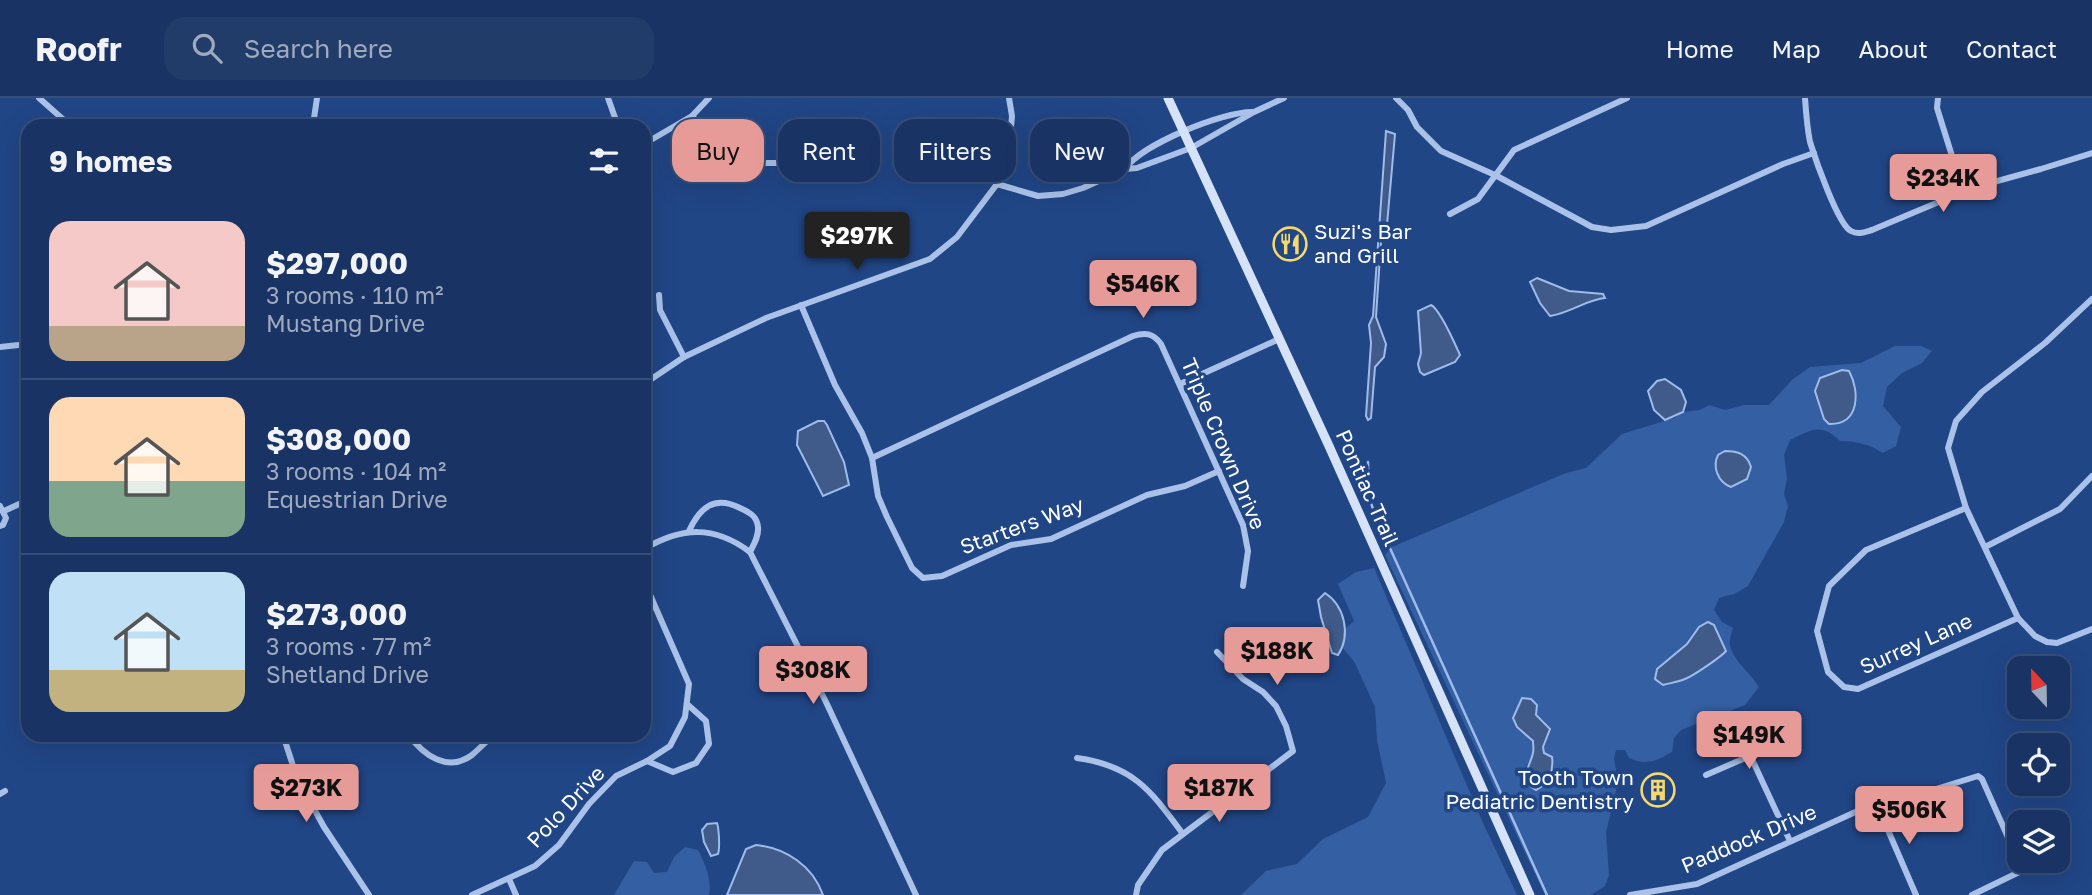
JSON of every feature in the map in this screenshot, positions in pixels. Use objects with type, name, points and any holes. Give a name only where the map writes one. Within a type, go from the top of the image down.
[{"type":"main road","name":"Pontiac Trail","points":[[1168,98],[1530,895]]},
{"type":"street","points":[[39,98],[63,119]]},
{"type":"street","points":[[314,119],[317,98]]},
{"type":"street","points":[[608,98],[616,119]]},
{"type":"street","points":[[651,140],[692,116],[709,98]]},
{"type":"street","points":[[651,379],[684,357],[766,318],[930,259],[957,236],[998,184],[1009,149],[1012,116],[1009,98]]},
{"type":"street","points":[[1129,169],[1191,148],[1283,98]]},
{"type":"street","points":[[1396,98],[1408,110],[1417,127],[1441,151],[1495,175],[1592,227],[1611,230],[1646,226],[1783,164],[1814,153]]},
{"type":"street","points":[[1450,214],[1478,199],[1514,150],[1627,98]]},
{"type":"street","points":[[1805,98],[1806,118],[1814,153],[1828,191],[1842,221],[1848,230],[1855,233],[1872,230],[1963,191],[2092,153]]},
{"type":"street","points":[[1938,98],[1937,108],[1963,191]]},
{"type":"street","points":[[1129,163],[1132,158],[1184,131],[1238,112],[1254,112]]},
{"type":"street","points":[[692,116],[715,142],[754,163],[778,163]]},
{"type":"street","points":[[998,184],[1038,196],[1063,194],[1096,182]]},
{"type":"street","points":[[659,295],[660,310],[684,357]]},
{"type":"street","points":[[2092,299],[2045,343],[1982,392],[1956,421],[1948,448],[1966,508],[2018,618],[2035,636],[2047,642],[2057,643],[2092,629]]},
{"type":"street","name":"Starters Way","points":[[801,305],[835,385],[872,458],[878,496],[912,568],[923,578],[942,576],[1011,545],[1051,539],[1147,495],[1185,486],[1219,471]]},
{"type":"street","name":"Triple Crown Drive","points":[[872,458],[1141,334],[1152,335],[1157,338],[1180,384],[1243,525],[1248,551],[1243,586]]},
{"type":"street","points":[[1180,384],[1279,339]]},
{"type":"street","points":[[0,347],[21,345]]},
{"type":"street","points":[[1985,547],[2060,509],[2092,476]]},
{"type":"street","points":[[0,526],[6,522],[2,509],[21,502]]},
{"type":"street","points":[[690,531],[696,516],[707,507],[719,502],[731,503],[752,514],[758,524],[758,536],[750,552]]},
{"type":"street","name":"Surrey Lane","points":[[1966,508],[1866,550],[1829,586],[1817,631],[1828,672],[1844,687],[1858,689],[2018,618]]},
{"type":"street","points":[[651,545],[663,538],[690,531],[714,533],[738,543],[750,552],[826,702],[916,895]]},
{"type":"street","name":"Polo Drive","points":[[472,895],[535,866],[559,845],[589,804],[616,776],[670,746],[685,717],[689,684],[651,598]]},
{"type":"street","points":[[1136,895],[1138,885],[1162,850],[1293,751],[1286,726],[1276,706],[1263,692],[1243,679],[1217,652]]},
{"type":"street","points":[[647,761],[673,772],[696,763],[709,744],[706,721],[687,704]]},
{"type":"street","points":[[285,742],[297,778],[324,827],[369,895]]},
{"type":"street","points":[[416,742],[429,756],[446,764],[469,757],[485,742]]},
{"type":"street","points":[[1706,775],[1782,742]]},
{"type":"street","points":[[1750,755],[1790,841]]},
{"type":"street","points":[[1077,758],[1097,761],[1122,770],[1150,791],[1183,834]]},
{"type":"street","name":"Paddock Drive","points":[[1630,895],[1697,884],[1862,809],[1878,807],[1978,776],[1982,779],[2007,835]]},
{"type":"street","points":[[1878,807],[1916,895]]},
{"type":"street","points":[[1977,894],[2019,873]]},
{"type":"street","points":[[509,879],[516,895]]},
{"type":"shaded area","points":[[1386,131],[1395,134],[1386,236],[1381,242],[1376,317],[1386,344],[1384,357],[1375,367],[1371,418],[1368,420],[1366,416],[1371,343],[1369,325],[1373,316]]},
{"type":"shaded area","points":[[1537,278],[1569,291],[1603,294],[1605,298],[1550,316],[1530,282]]},
{"type":"shaded area","points":[[1431,305],[1443,320],[1460,355],[1455,362],[1424,375],[1418,364],[1421,353],[1418,311]]},
{"type":"shaded area","points":[[1895,346],[1921,346],[1932,351],[1922,363],[1902,373],[1887,387],[1883,406],[1901,427],[1896,446],[1883,453],[1873,447],[1840,441],[1827,431],[1821,430],[1810,431],[1790,440],[1784,455],[1787,478],[1784,494],[1788,506],[1784,522],[1748,586],[1719,598],[1714,610],[1722,622],[1733,628],[1730,641],[1732,651],[1759,687],[1745,705],[1681,730],[1674,738],[1672,752],[1661,758],[1640,762],[1629,758],[1625,750],[1616,750],[1614,759],[1618,782],[1606,832],[1609,875],[1605,886],[1591,895],[1545,895],[1385,555],[1392,547],[1566,473],[1586,468],[1622,434],[1709,405],[1725,410],[1744,405],[1769,405],[1793,379],[1810,367],[1861,363]],"holes":[[[1853,378],[1857,394],[1856,406],[1848,416],[1834,424]],[[1736,451],[1749,461],[1747,479],[1731,487]],[[1693,634],[1721,658],[1686,679],[1662,685],[1657,669],[1687,644]],[[1550,729],[1543,747],[1549,777],[1543,786],[1536,790],[1526,767],[1534,752],[1533,741],[1526,734]]]},
{"type":"shaded area","points":[[1842,370],[1849,371],[1853,379],[1855,405],[1847,419],[1829,424],[1824,419],[1815,391],[1820,378]]},
{"type":"shaded area","points":[[1665,379],[1681,390],[1686,402],[1683,412],[1665,420],[1654,410],[1648,391],[1657,381]]},
{"type":"shaded area","points":[[818,421],[824,421],[827,425],[844,462],[849,485],[823,496],[797,445],[798,431]]},
{"type":"shaded area","points":[[1725,451],[1741,454],[1751,467],[1747,479],[1731,487],[1723,482],[1716,469],[1718,455]]},
{"type":"shaded area","points":[[1374,568],[1483,823],[1517,895],[1241,895],[1266,871],[1297,864],[1323,839],[1368,817],[1386,783],[1377,740],[1375,707],[1355,663],[1343,648],[1345,629],[1354,621],[1338,584],[1356,572]]},
{"type":"shaded area","points":[[1325,593],[1337,605],[1344,621],[1344,639],[1338,655],[1332,653],[1321,617],[1318,600]]},
{"type":"shaded area","points":[[1708,622],[1714,625],[1726,651],[1685,679],[1663,685],[1655,679],[1657,669],[1687,644],[1699,627]]},
{"type":"shaded area","points":[[1522,698],[1531,699],[1537,705],[1536,715],[1550,729],[1543,747],[1544,753],[1552,757],[1551,772],[1547,781],[1536,790],[1526,778],[1533,741],[1517,727],[1513,718]]},
{"type":"shaded area","points":[[717,823],[719,851],[711,856],[702,830],[707,824]]},
{"type":"shaded area","points":[[756,845],[778,850],[797,860],[813,875],[823,895],[727,895],[746,849]]},
{"type":"shaded area","points":[[685,847],[698,850],[701,855],[709,878],[709,895],[614,895],[634,861],[647,862],[654,873],[667,872],[674,857]]},
{"type":"waterway","points":[[1368,462],[1369,497],[1375,515],[1547,895]]},
{"type":"place","name":"Suzi's Bar and Grill","points":[[1290,244]]},
{"type":"place","name":"Tooth Town Pediatric Dentistry","points":[[1658,790]]}]
